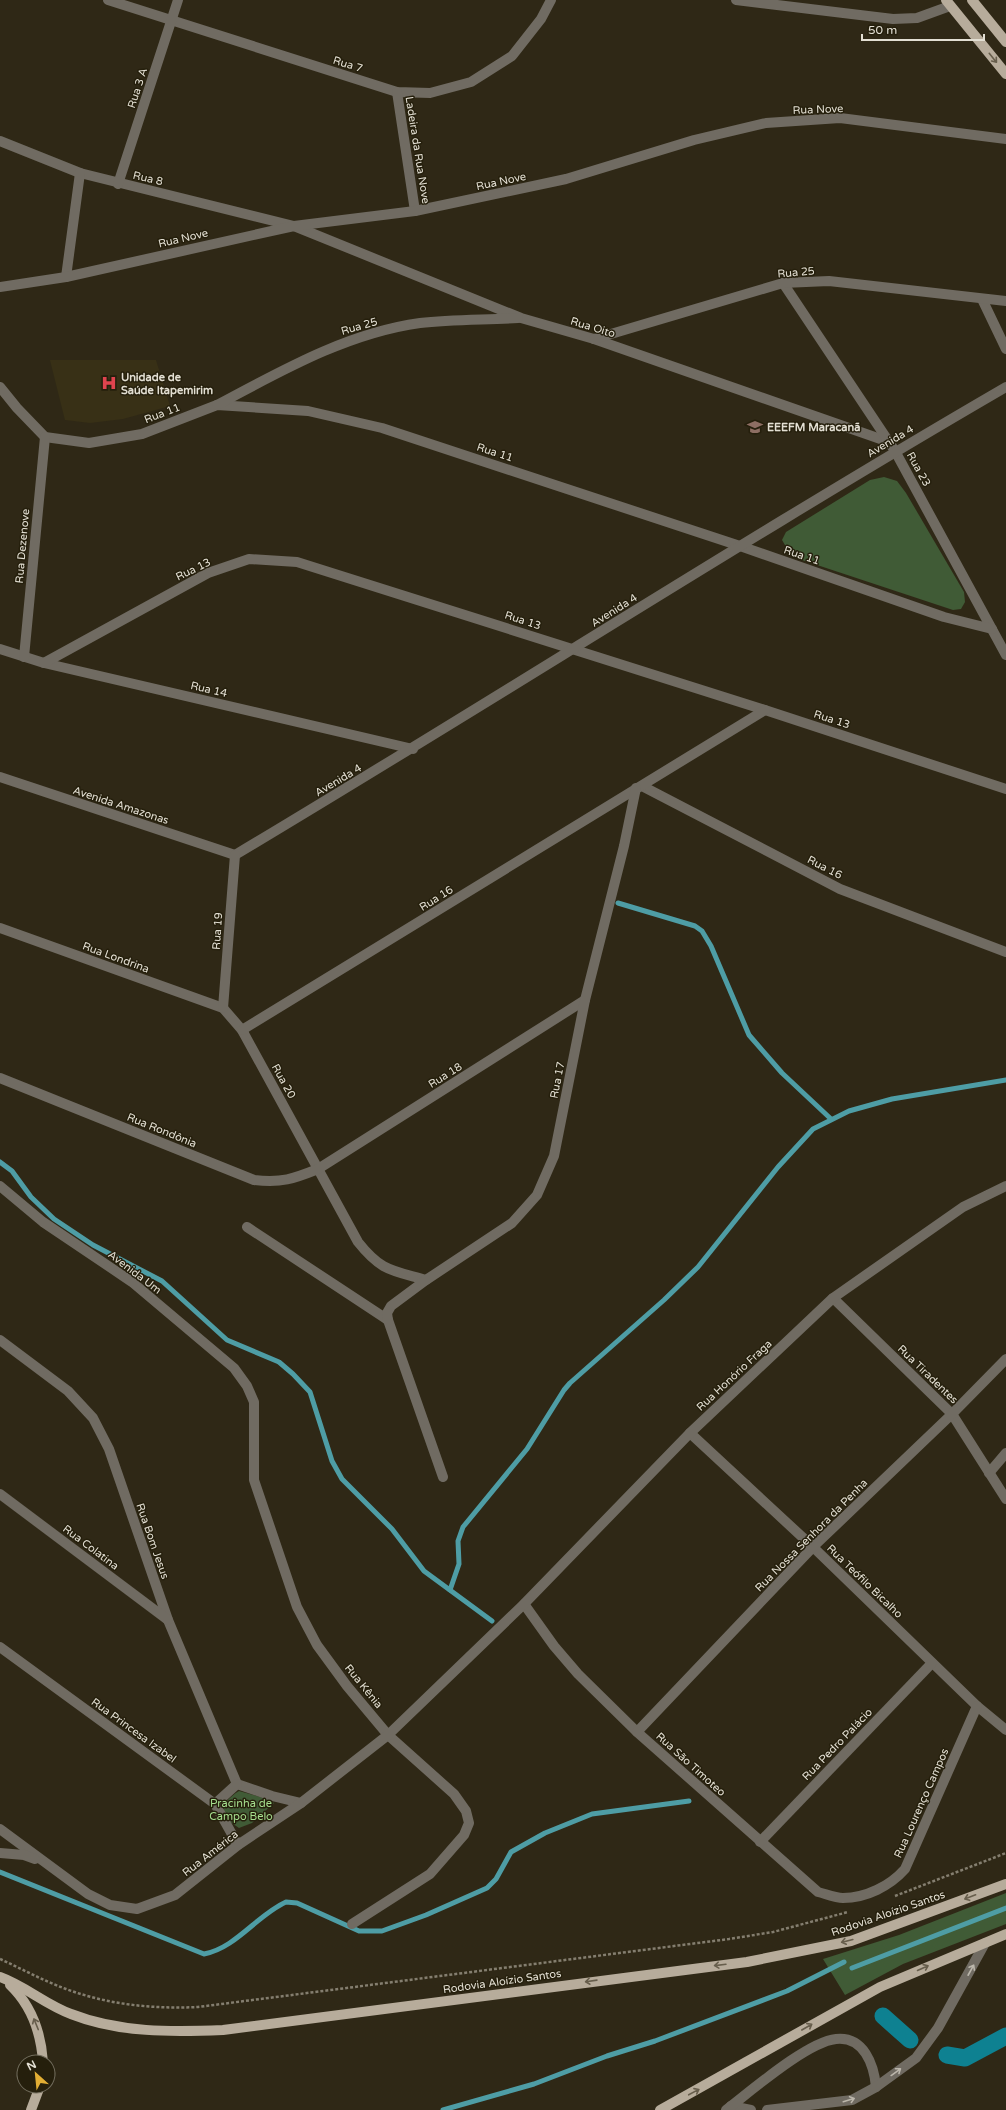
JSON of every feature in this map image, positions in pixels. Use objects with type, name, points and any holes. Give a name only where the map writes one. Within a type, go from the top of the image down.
[{"type":"main road","points":[[972,0],[1006,42]]},
{"type":"main road","points":[[948,3],[1006,74]]},
{"type":"main road","name":"Rodovia Aloízio Santos","points":[[2,1978],[71,2014],[100,2023],[138,2030],[175,2032],[223,2030],[747,1962],[796,1953],[851,1941],[1006,1884]]},
{"type":"main road","points":[[660,2110],[880,1987],[1006,1934]]},
{"type":"main road","points":[[2,1978],[15,1989],[33,2016],[38,2030],[42,2054]]},
{"type":"main road","points":[[31,2110],[37,2094]]},
{"type":"street","name":"Rua 7","points":[[108,0],[397,92],[430,93],[472,82],[512,56],[542,19],[552,0]]},
{"type":"street","name":"Rua 3 A","points":[[118,184],[178,0]]},
{"type":"street","points":[[736,0],[893,19],[917,18],[948,3]]},
{"type":"street","name":"Ladeira da Rua Nove","points":[[397,92],[415,211]]},
{"type":"street","name":"Rua Nove","points":[[0,287],[66,277],[294,226],[415,211],[566,180],[694,140],[766,123],[840,118],[1006,139]]},
{"type":"street","name":"Rua 8","points":[[0,141],[80,173],[118,184],[294,226]]},
{"type":"street","points":[[66,277],[80,173]]},
{"type":"street","name":"Rua Oito","points":[[294,226],[521,318],[594,339],[889,442]]},
{"type":"street","name":"Rua 25","points":[[594,339],[784,283],[829,282],[1006,301]]},
{"type":"street","name":"Rua 23","points":[[784,283],[895,451],[1006,655]]},
{"type":"street","points":[[982,299],[1006,349]]},
{"type":"street","name":"Rua 25","points":[[217,405],[287,368],[351,339],[420,323],[521,318]]},
{"type":"street","points":[[0,387],[44,437]]},
{"type":"street","name":"Avenida 4","points":[[235,855],[413,749],[895,451],[1006,387]]},
{"type":"street","name":"Rua 11","points":[[44,437],[89,442],[142,434],[217,405],[308,410],[382,428],[740,546],[944,617],[992,629]]},
{"type":"street","name":"Rua Dezenove","points":[[24,657],[44,437]]},
{"type":"street","name":"Rua 13","points":[[44,664],[208,573],[249,559],[297,562],[765,710],[1006,789]]},
{"type":"street","name":"Rua 14","points":[[0,650],[44,664],[413,749]]},
{"type":"street","name":"Rua 16","points":[[242,1030],[765,710]]},
{"type":"street","name":"Avenida Amazonas","points":[[0,777],[235,855]]},
{"type":"street","name":"Rua 16","points":[[639,787],[840,889],[1006,952]]},
{"type":"street","name":"Rua 17","points":[[388,1320],[387,1313],[391,1306],[426,1280],[512,1223],[537,1195],[554,1156],[585,1000],[639,787]]},
{"type":"street","name":"Rua 19","points":[[223,1008],[235,855]]},
{"type":"street","name":"Rua Londrina","points":[[0,928],[223,1008]]},
{"type":"street","name":"Rua 18","points":[[318,1169],[585,1000]]},
{"type":"street","name":"Rua 20","points":[[223,1008],[242,1030],[358,1242],[372,1259],[387,1269],[426,1280]]},
{"type":"street","name":"Rua Rondônia","points":[[0,1078],[254,1180],[274,1182],[292,1179],[318,1169]]},
{"type":"street","name":"Avenida Um","points":[[0,1186],[42,1222],[132,1282],[234,1368],[247,1386]]},
{"type":"street","name":"Rua Honório Fraga","points":[[488,1640],[690,1433],[833,1298],[963,1208],[1006,1186]]},
{"type":"street","points":[[247,1227],[388,1320],[443,1477]]},
{"type":"street","name":"Rua Tiradentes","points":[[833,1298],[952,1414],[1006,1499]]},
{"type":"street","name":"Rua Bom Jesus","points":[[0,1340],[68,1391],[93,1418],[109,1449],[168,1620],[237,1784]]},
{"type":"street","name":"Rua Nossa Senhora da Penha","points":[[637,1732],[813,1547],[952,1414],[1006,1359]]},
{"type":"street","name":"Rua Kênia","points":[[247,1386],[254,1402],[254,1480],[297,1607],[317,1645],[347,1686],[388,1735],[454,1794],[466,1811],[469,1823],[464,1835],[430,1874],[352,1924]]},
{"type":"street","name":"Rua Teófilo Bicalho","points":[[690,1433],[813,1547],[977,1706],[1006,1730]]},
{"type":"street","points":[[989,1473],[1006,1453]]},
{"type":"street","name":"Rua Colatina","points":[[0,1494],[168,1620]]},
{"type":"street","name":"Rua São Timoteo","points":[[524,1604],[554,1646],[578,1674],[637,1732],[818,1892],[843,1898],[870,1893]]},
{"type":"street","name":"Rua América","points":[[0,1829],[88,1894],[110,1905],[137,1909],[175,1895],[238,1845],[301,1802],[388,1735],[488,1640]]},
{"type":"street","name":"Rua Princesa Izabel","points":[[0,1647],[216,1804],[238,1845]]},
{"type":"street","name":"Rua Pedro Palácio","points":[[760,1842],[932,1663]]},
{"type":"street","name":"Rua Lourenço Campos","points":[[870,1893],[893,1882],[905,1870],[977,1706]]},
{"type":"street","points":[[216,1804],[237,1784],[272,1796],[301,1802]]},
{"type":"street","points":[[0,1853],[24,1855],[45,1863]]},
{"type":"street","points":[[767,2110],[819,2107],[852,2100],[876,2087],[916,2058],[938,2028],[985,1943]]},
{"type":"street","points":[[729,2108],[797,2056],[835,2038],[847,2039],[866,2051],[875,2076],[876,2087]]},
{"type":"street","points":[[729,2108],[751,2110]]},
{"type":"path","points":[[890,1898],[1006,1853]]},
{"type":"path","points":[[0,1959],[65,1989],[110,2002],[154,2008],[198,2007],[729,1939],[780,1930],[849,1912]]},
{"type":"shaded area","name":"Unidade de Saúde Itapemirim","points":[[50,360],[156,360],[170,406],[123,419],[90,423],[65,420]]},
{"type":"green space","points":[[884,477],[897,481],[906,493],[964,592],[965,602],[961,609],[953,610],[796,558],[788,550],[782,540],[786,532],[870,480]]},
{"type":"green space","name":"Pracinha de Campo Belo","points":[[239,1791],[267,1799],[274,1803],[252,1823],[239,1828],[227,1818],[224,1814],[224,1809],[228,1800]]},
{"type":"green space","points":[[1006,1893],[1006,1924],[903,1964],[845,1995],[823,1959],[899,1935]]},
{"type":"waterway","points":[[618,903],[695,926],[702,931],[711,946],[749,1035],[782,1073],[831,1119]]},
{"type":"waterway","points":[[450,1590],[459,1564],[458,1541],[463,1527],[527,1449],[564,1390],[664,1300],[698,1267],[778,1167],[813,1129],[849,1111],[892,1099],[1006,1080]]},
{"type":"waterway","points":[[0,1162],[12,1171],[31,1197],[54,1219],[93,1245],[162,1281],[227,1340],[279,1362],[293,1374],[310,1392],[332,1461],[342,1479],[392,1529],[424,1571],[492,1621]]},
{"type":"waterway","points":[[0,1872],[204,1954],[216,1951],[226,1945],[265,1915],[286,1902],[297,1903],[359,1931],[382,1931],[426,1915],[487,1888],[496,1879],[511,1852],[545,1833],[592,1814],[689,1801]]},
{"type":"waterway","points":[[852,1968],[1006,1908]]},
{"type":"waterway","points":[[443,2110],[534,2084],[607,2056],[655,2041],[787,1991],[844,1962]]},
{"type":"waterway","points":[[883,2016],[910,2040]]},
{"type":"waterway","points":[[947,2055],[965,2058],[1006,2036]]},
{"type":"place","name":"Unidade de Saúde Itapemirim","points":[[109,383]]},
{"type":"place","name":"EEEFM Maracanã","points":[[755,427]]}]
